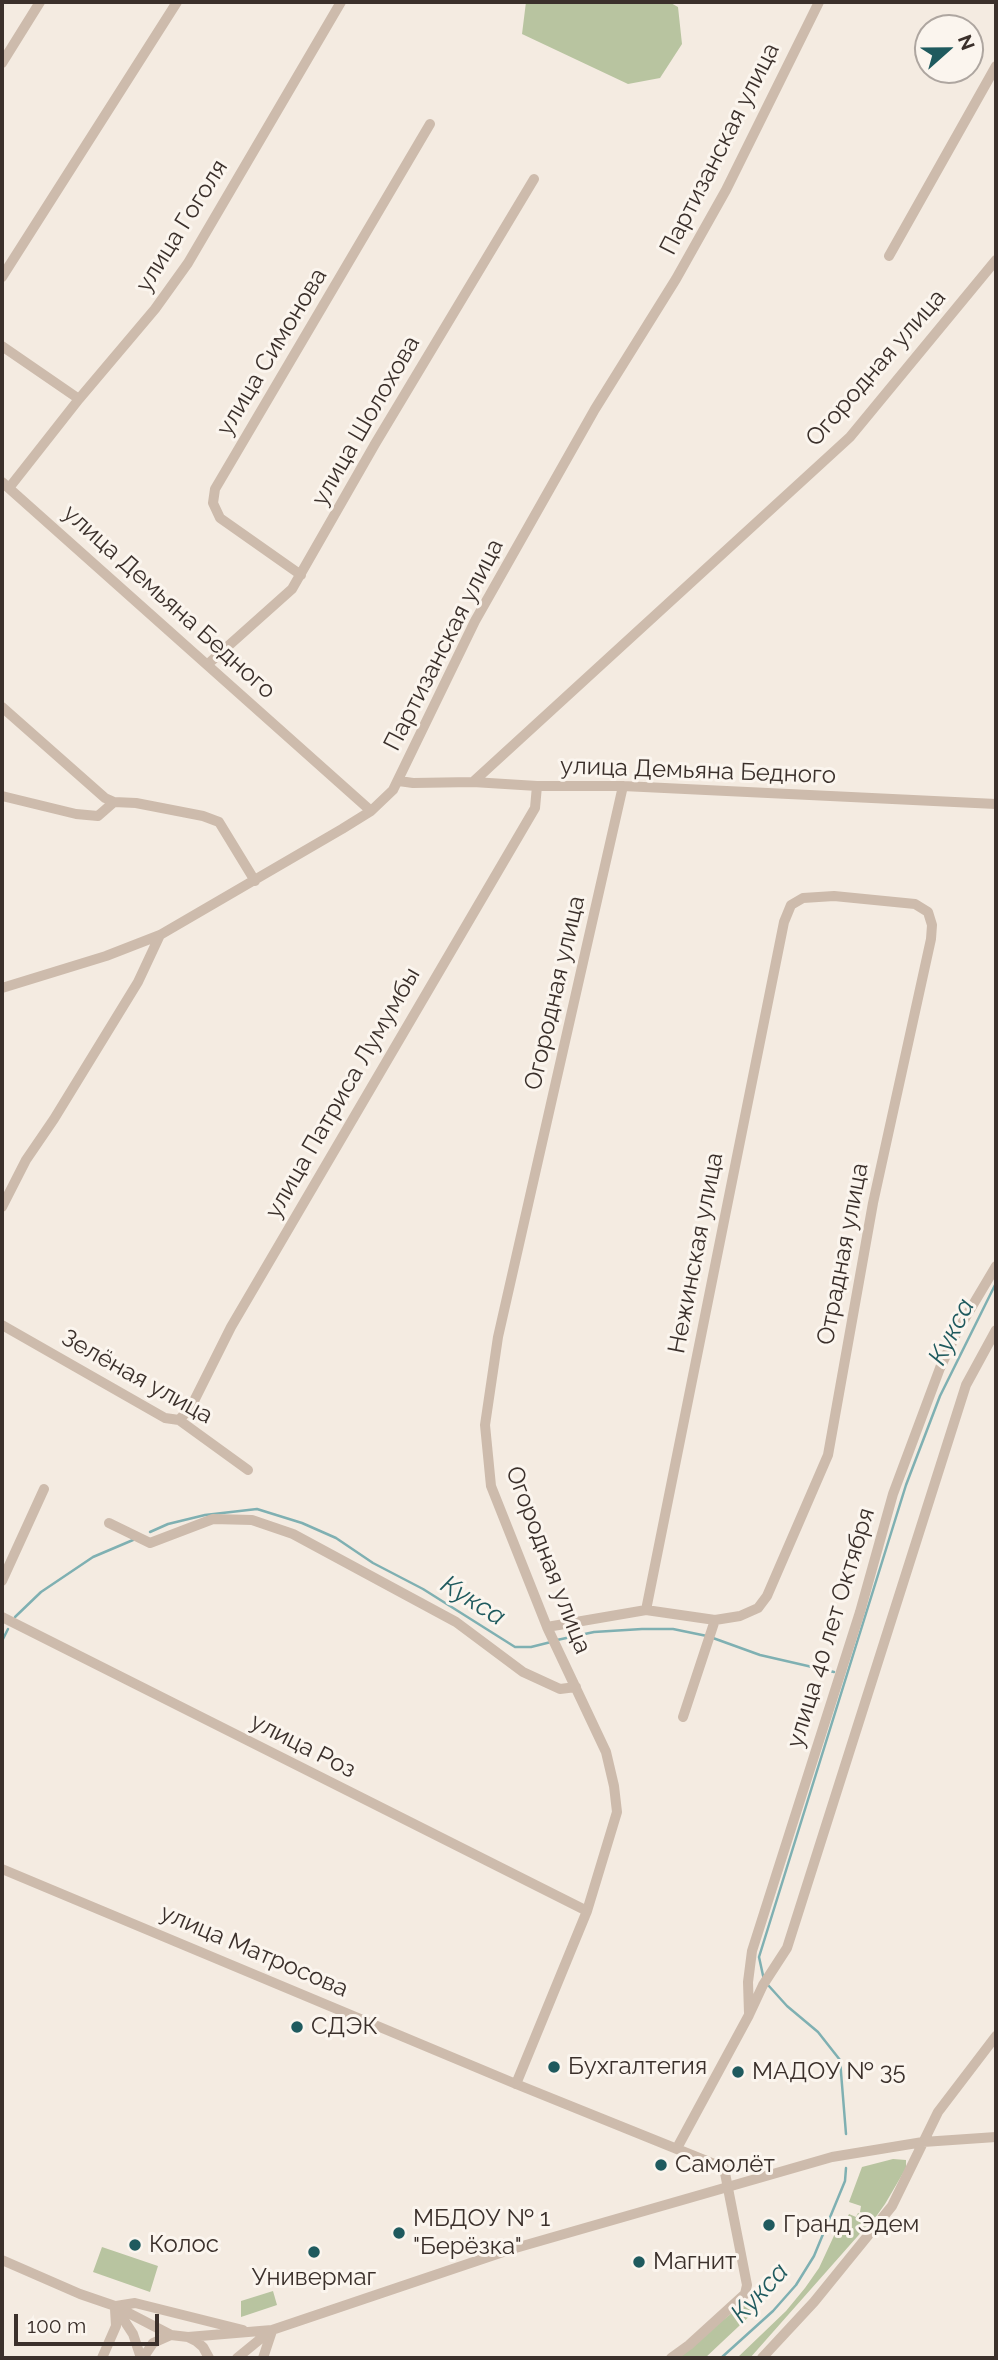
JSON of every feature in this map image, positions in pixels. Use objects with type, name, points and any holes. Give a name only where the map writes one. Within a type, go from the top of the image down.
[{"type":"street","points":[[2,63],[40,2]]},
{"type":"street","points":[[2,277],[177,2]]},
{"type":"street","name":"улица Гоголя","points":[[5,485],[155,309],[188,263],[341,2]]},
{"type":"street","name":"Партизанская улица","points":[[2,988],[106,956],[160,935],[371,811],[393,790],[475,621],[595,409],[676,279],[726,190],[819,2]]},
{"type":"street","points":[[888,256],[996,66]]},
{"type":"street","name":"улица Симонова","points":[[301,575],[220,518],[213,503],[215,489],[430,124]]},
{"type":"street","name":"улица Шолохова","points":[[208,664],[292,589],[375,444],[534,179]]},
{"type":"street","name":"Огородная улица","points":[[473,782],[850,437],[996,260]]},
{"type":"street","points":[[2,346],[79,398]]},
{"type":"street","name":"улица Демьяна Бедного","points":[[5,485],[371,811]]},
{"type":"street","points":[[2,707],[105,798],[114,802],[136,803],[203,816],[219,822],[255,881]]},
{"type":"street","name":"улица Демьяна Бедного","points":[[399,781],[623,786],[996,804]]},
{"type":"street","name":"улица Патриса Лумумбы","points":[[179,1420],[191,1407],[252,1292],[535,808],[537,786]]},
{"type":"street","name":"Огородная улица","points":[[516,2084],[587,1911],[617,1812],[606,1752],[558,1650],[491,1486],[485,1425],[499,1338],[623,786]]},
{"type":"street","points":[[2,796],[76,814],[98,816],[114,802]]},
{"type":"street","name":"Отрадная улица","points":[[715,1620],[740,1616],[758,1608],[767,1596],[828,1455],[873,1203],[931,939],[932,925],[928,912],[915,904],[834,896],[803,898],[791,905]]},
{"type":"street","name":"Нежинская улица","points":[[646,1610],[781,936],[791,905]]},
{"type":"street","points":[[2,1207],[26,1160],[138,982],[160,935]]},
{"type":"street","name":"улица 40 лет Октября","points":[[749,2015],[748,1982],[752,1951],[860,1612],[893,1494],[940,1368],[958,1330],[996,1266]]},
{"type":"street","name":"Зелёная улица","points":[[2,1325],[165,1418],[179,1420],[248,1471]]},
{"type":"street","name":"улица 40 лет Октября","points":[[677,2148],[765,1982],[787,1948],[966,1385],[996,1330]]},
{"type":"street","points":[[2,1581],[44,1489]]},
{"type":"street","points":[[109,1523],[150,1542],[213,1519],[252,1520],[293,1534],[456,1622],[523,1672],[560,1689],[576,1687]]},
{"type":"street","points":[[550,1631],[646,1610],[715,1620],[683,1717]]},
{"type":"street","name":"улица Роз","points":[[2,1617],[587,1911]]},
{"type":"street","name":"улица Матросова","points":[[2,1869],[724,2168],[728,2186]]},
{"type":"street","points":[[762,2358],[814,2302],[892,2206],[938,2112],[996,2036]]},
{"type":"street","points":[[2,2260],[79,2294],[115,2306],[172,2335],[188,2337],[256,2333],[272,2330],[512,2249],[832,2157],[923,2142],[996,2137]]},
{"type":"street","points":[[671,2358],[745,2294],[747,2285],[728,2186]]},
{"type":"street","points":[[115,2306],[135,2303],[256,2333]]},
{"type":"street","points":[[102,2358],[116,2326],[115,2306]]},
{"type":"street","points":[[115,2306],[133,2334],[142,2358]]},
{"type":"street","points":[[237,2358],[272,2330]]},
{"type":"street","points":[[263,2358],[272,2330]]},
{"type":"street","points":[[142,2358],[153,2343],[172,2335]]},
{"type":"street","points":[[188,2337],[203,2347],[209,2358]]},
{"type":"green space","points":[[526,2],[669,2],[678,7],[682,44],[660,78],[628,84],[522,34]]},
{"type":"green space","points":[[893,2159],[906,2160],[906,2168],[885,2204],[875,2218],[860,2212],[861,2206],[849,2202],[862,2167]]},
{"type":"green space","points":[[858,2213],[872,2220],[750,2358],[737,2358],[786,2311],[819,2268],[839,2225],[843,2227],[849,2214],[856,2217]]},
{"type":"green space","points":[[102,2247],[158,2266],[150,2292],[93,2272]]},
{"type":"green space","points":[[273,2291],[277,2305],[241,2317],[241,2301]]},
{"type":"green space","points":[[747,2301],[755,2311],[705,2358],[675,2358]]},
{"type":"waterway","name":"Кукса","points":[[764,1980],[759,1957],[906,1485],[940,1396],[996,1283]]},
{"type":"waterway","name":"Кукса","points":[[150,1532],[168,1524],[205,1515],[257,1509],[302,1523],[336,1538],[373,1563],[423,1589],[515,1647],[531,1647],[551,1642]]},
{"type":"waterway","name":"Кукса","points":[[15,1617],[41,1592],[93,1557],[133,1540]]},
{"type":"waterway","name":"Кукса","points":[[2,1641],[8,1629]]},
{"type":"waterway","name":"Кукса","points":[[557,1640],[594,1632],[642,1629],[673,1629],[707,1636]]},
{"type":"waterway","name":"Кукса","points":[[713,1638],[760,1655],[834,1672]]},
{"type":"waterway","name":"Кукса","points":[[768,1985],[787,2006],[818,2032],[840,2060],[846,2134]]},
{"type":"waterway","name":"Кукса","points":[[721,2358],[773,2311],[796,2285],[814,2256],[845,2181],[846,2168]]},
{"type":"place","name":"СДЭК","points":[[297,2027]]},
{"type":"place","name":"Бухгалтегия","points":[[554,2067]]},
{"type":"place","name":"МАДОУ № 35","points":[[738,2072]]},
{"type":"place","name":"Самолёт","points":[[661,2165]]},
{"type":"place","name":"Гранд Эдем","points":[[769,2225]]},
{"type":"place","name":"МБДОУ № 1 \"Берёзка\"","points":[[399,2233]]},
{"type":"place","name":"Колос","points":[[135,2245]]},
{"type":"place","name":"Универмаг","points":[[314,2252]]},
{"type":"place","name":"Магнит","points":[[639,2262]]}]
